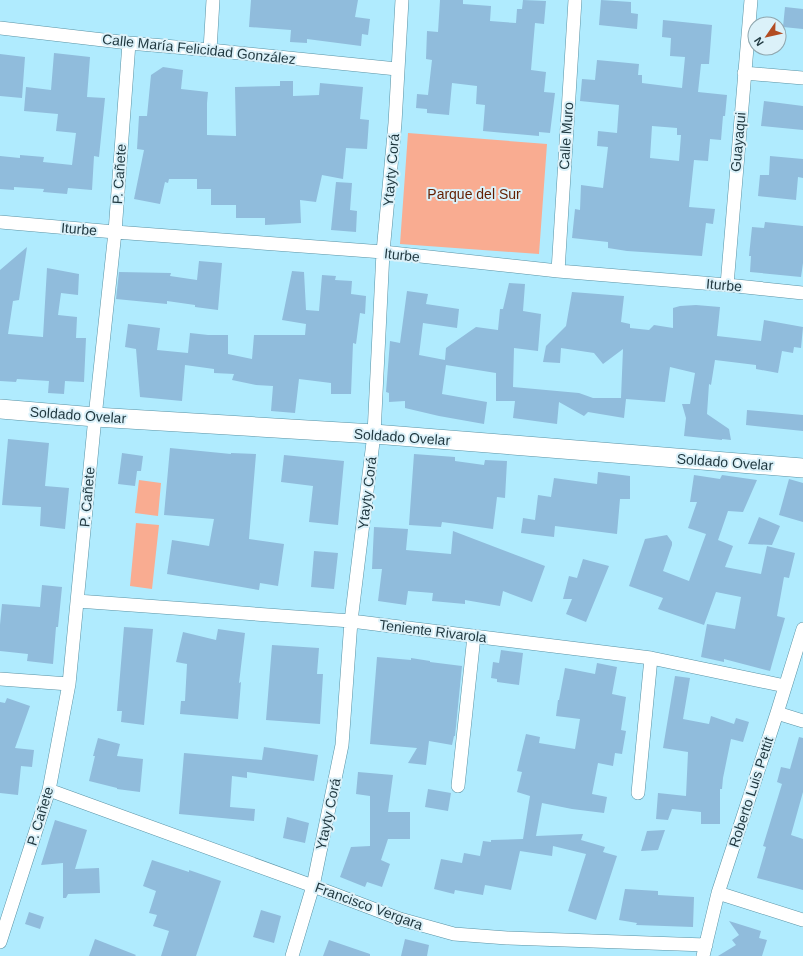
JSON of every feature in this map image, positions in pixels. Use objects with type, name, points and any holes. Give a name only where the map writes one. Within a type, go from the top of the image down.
[{"type":"main road","name":"Soldado Ovelar","points":[[0,409],[94,417],[374,434],[803,468]]},
{"type":"street","points":[[210,50],[213,0]]},
{"type":"street","name":"Ytayty Corá","points":[[292,956],[313,886],[342,745],[351,621],[374,434],[383,252],[395,122],[402,0]]},
{"type":"street","name":"Calle Muro","points":[[558,271],[574,0]]},
{"type":"street","name":"Guayaqui","points":[[727,285],[751,0]]},
{"type":"street","name":"Calle María Felicidad González","points":[[0,28],[129,43],[397,69]]},
{"type":"street","name":"P. Cañete","points":[[0,942],[49,790],[69,684],[94,417],[115,232],[129,43]]},
{"type":"street","points":[[744,72],[803,78]]},
{"type":"street","name":"Iturbe","points":[[0,222],[383,252],[558,271],[803,293]]},
{"type":"street","name":"Teniente Rivarola","points":[[77,601],[351,621],[651,658],[785,686]]},
{"type":"street","name":"Roberto Luis Pettit","points":[[704,950],[718,893],[803,629]]},
{"type":"street","points":[[458,786],[474,636]]},
{"type":"street","points":[[638,793],[651,658]]},
{"type":"street","points":[[0,679],[69,684]]},
{"type":"street","points":[[777,713],[803,721]]},
{"type":"street","name":"Francisco Vergara","points":[[49,790],[400,919],[454,934],[704,950]]},
{"type":"street","points":[[718,893],[803,920]]},
{"type":"green space","name":"Parque del Sur","points":[[408,133],[547,144],[539,254],[400,244]]},
{"type":"green space","points":[[139,480],[161,483],[158,516],[135,513]]},
{"type":"green space","points":[[136,523],[159,525],[152,589],[130,586]]},
{"type":"building","points":[[251,0],[358,0],[355,17],[370,19],[368,35],[362,34],[361,46],[307,39],[307,43],[290,42],[291,30],[249,27]]},
{"type":"building","points":[[440,0],[463,0],[463,4],[491,6],[490,21],[516,23],[517,9],[522,9],[523,0],[546,1],[544,24],[535,23],[531,70],[546,72],[544,92],[555,93],[550,133],[539,132],[539,136],[483,131],[485,105],[476,104],[477,86],[452,83],[449,115],[427,113],[427,109],[416,108],[417,94],[428,95],[432,60],[426,59],[427,31],[438,32]]},
{"type":"building","points":[[601,0],[631,2],[631,13],[638,14],[637,29],[599,25]]},
{"type":"building","points":[[785,7],[803,9],[803,29],[787,27],[787,16],[784,16]]},
{"type":"building","points":[[663,20],[712,25],[709,64],[701,64],[698,92],[727,95],[721,140],[710,139],[708,161],[694,160],[689,207],[715,209],[713,224],[706,223],[702,256],[627,251],[608,248],[608,242],[572,238],[575,209],[580,210],[581,185],[603,188],[608,147],[597,146],[598,131],[617,133],[619,105],[580,101],[582,79],[595,80],[597,60],[639,64],[638,75],[642,75],[642,83],[682,88],[685,57],[670,56],[671,38],[662,37]],"holes":[[[652,126],[677,128],[677,135],[681,135],[679,161],[650,158]]]},
{"type":"building","points":[[54,53],[90,57],[87,97],[105,98],[99,157],[94,156],[92,190],[68,188],[67,194],[43,192],[44,189],[14,187],[14,190],[0,189],[0,156],[20,158],[20,155],[44,157],[43,162],[72,165],[76,133],[56,131],[58,114],[24,111],[26,87],[51,90]]},
{"type":"building","points":[[0,54],[25,57],[22,98],[0,96]]},
{"type":"building","points":[[163,67],[183,70],[181,89],[208,92],[207,135],[236,136],[235,87],[280,86],[280,81],[293,81],[293,96],[319,95],[320,83],[363,87],[360,119],[369,120],[367,149],[346,148],[343,179],[322,175],[316,202],[300,200],[301,223],[265,225],[265,218],[236,218],[236,205],[211,205],[211,189],[197,189],[197,179],[169,179],[168,183],[165,182],[160,204],[134,199],[144,150],[137,149],[139,116],[147,116],[151,75]]},
{"type":"building","points":[[764,101],[803,106],[803,130],[761,126]]},
{"type":"building","points":[[770,156],[803,159],[803,178],[798,177],[796,200],[758,196],[760,175],[769,175]]},
{"type":"building","points":[[336,182],[352,183],[350,210],[357,211],[356,232],[331,230]]},
{"type":"building","points":[[765,222],[803,226],[803,263],[801,277],[750,272],[751,256],[749,256],[752,227],[764,228]]},
{"type":"building","points":[[27,247],[19,300],[13,301],[8,334],[43,337],[47,268],[79,274],[78,295],[61,293],[58,315],[77,317],[76,338],[86,338],[84,382],[65,381],[64,394],[48,393],[49,381],[17,379],[16,382],[0,381],[0,270]]},
{"type":"building","points":[[199,261],[222,263],[218,310],[167,301],[167,304],[116,299],[119,272],[171,273],[170,276],[197,280]]},
{"type":"building","points":[[292,271],[304,272],[306,310],[319,311],[322,275],[336,276],[335,280],[352,281],[351,294],[366,296],[365,314],[360,313],[356,344],[353,343],[351,394],[331,394],[331,383],[299,379],[295,413],[271,411],[273,386],[256,385],[232,380],[234,374],[214,373],[214,369],[185,365],[182,401],[140,397],[136,349],[125,347],[128,324],[160,328],[157,350],[188,353],[190,333],[228,335],[228,354],[252,359],[254,335],[305,335],[306,324],[282,320]]},
{"type":"building","points":[[509,283],[525,284],[523,311],[541,314],[538,351],[514,348],[513,387],[579,393],[593,398],[621,398],[623,349],[603,364],[594,353],[561,348],[560,363],[543,362],[546,346],[566,326],[572,292],[624,296],[621,322],[630,324],[630,328],[649,330],[654,325],[673,328],[673,308],[680,306],[696,305],[720,307],[717,336],[761,341],[764,320],[803,327],[801,348],[794,347],[793,353],[782,351],[778,373],[756,369],[756,365],[715,360],[711,385],[709,384],[707,414],[729,429],[731,440],[684,436],[686,418],[682,404],[690,404],[695,373],[670,367],[665,402],[626,399],[624,418],[588,412],[584,416],[559,402],[557,424],[513,418],[515,401],[496,401],[496,373],[446,365],[442,394],[487,402],[484,424],[405,408],[405,401],[389,402],[389,393],[386,392],[390,341],[400,343],[407,291],[428,294],[426,304],[459,309],[457,328],[423,323],[419,355],[445,360],[446,348],[476,327],[498,330],[500,309],[503,309]]},
{"type":"building","points":[[747,410],[803,415],[803,431],[746,425]]},
{"type":"building","points":[[8,439],[49,443],[45,486],[69,488],[65,529],[40,526],[41,507],[2,505]]},
{"type":"building","points":[[170,448],[231,454],[256,454],[249,539],[284,544],[278,586],[260,583],[259,590],[167,574],[172,540],[209,546],[214,519],[164,515]]},
{"type":"building","points":[[122,453],[143,456],[141,471],[137,471],[135,486],[118,484]]},
{"type":"building","points":[[414,454],[455,457],[455,461],[484,465],[485,460],[507,461],[505,498],[497,497],[493,529],[442,522],[441,527],[409,525]]},
{"type":"building","points":[[284,455],[344,461],[338,525],[309,522],[313,486],[281,482]]},
{"type":"building","points":[[598,472],[630,476],[630,499],[620,499],[617,534],[555,526],[554,537],[521,533],[523,518],[535,520],[538,495],[551,497],[554,478],[597,484]]},
{"type":"building","points":[[694,475],[720,479],[722,475],[757,480],[743,512],[728,511],[718,540],[733,546],[725,567],[761,574],[767,546],[795,553],[789,578],[784,577],[777,616],[785,618],[770,671],[724,659],[724,662],[701,657],[707,624],[735,629],[741,597],[716,592],[704,625],[658,609],[663,598],[629,586],[645,539],[667,535],[672,542],[672,545],[663,571],[689,581],[706,534],[688,528],[697,502],[690,502]]},
{"type":"building","points":[[789,479],[803,483],[803,522],[779,515]]},
{"type":"building","points":[[759,517],[780,526],[772,545],[748,544]]},
{"type":"building","points":[[374,527],[408,529],[406,550],[451,554],[453,531],[545,566],[532,602],[503,591],[500,606],[465,600],[465,604],[432,601],[433,593],[408,591],[406,605],[378,601],[382,569],[372,569]]},
{"type":"building","points":[[314,551],[338,553],[334,589],[311,587]]},
{"type":"building","points":[[583,559],[609,566],[586,622],[566,614],[572,599],[563,599],[569,576],[577,578]]},
{"type":"building","points":[[42,585],[62,587],[58,627],[56,627],[53,664],[27,661],[28,654],[0,651],[2,604],[40,607]]},
{"type":"building","points":[[124,627],[153,629],[144,725],[121,722],[122,711],[117,711]]},
{"type":"building","points":[[218,629],[245,633],[239,683],[241,682],[238,719],[180,714],[181,701],[185,701],[187,664],[176,662],[183,632],[216,640]]},
{"type":"building","points":[[272,645],[319,648],[317,674],[323,674],[320,724],[266,720]]},
{"type":"building","points":[[501,650],[523,653],[519,685],[497,682],[497,679],[491,678],[493,662],[499,663]]},
{"type":"building","points":[[377,657],[411,660],[411,658],[462,666],[455,736],[452,745],[429,741],[426,765],[408,763],[417,748],[370,744]]},
{"type":"building","points":[[597,663],[617,667],[612,694],[626,697],[621,730],[626,731],[622,754],[615,753],[613,766],[598,763],[592,794],[607,797],[604,813],[542,803],[536,836],[583,834],[581,840],[605,847],[603,852],[617,856],[596,920],[568,911],[586,854],[553,846],[552,856],[520,851],[511,890],[485,885],[483,895],[455,890],[454,894],[434,889],[441,859],[462,863],[464,853],[480,856],[483,841],[491,842],[491,840],[523,839],[530,796],[517,792],[522,772],[517,771],[526,734],[540,737],[539,743],[575,749],[580,719],[556,716],[565,668],[595,674]]},
{"type":"building","points":[[675,676],[690,678],[683,719],[709,724],[711,716],[734,724],[736,718],[749,722],[743,742],[731,739],[722,789],[720,789],[720,824],[701,824],[701,812],[672,809],[668,820],[656,819],[658,793],[686,796],[688,752],[663,748]]},
{"type":"building","points":[[7,698],[30,706],[15,748],[34,750],[32,767],[21,766],[18,795],[0,793],[0,702],[5,703]]},
{"type":"building","points":[[799,737],[803,738],[803,792],[791,835],[803,839],[803,890],[757,878],[766,847],[763,846],[782,784],[777,782],[781,767],[790,769]]},
{"type":"building","points":[[98,738],[120,744],[117,756],[143,759],[140,792],[117,789],[89,781],[95,756],[93,756]]},
{"type":"building","points":[[264,747],[318,755],[314,781],[247,772],[247,778],[232,776],[230,807],[255,809],[254,821],[179,814],[184,753],[262,760]]},
{"type":"building","points":[[358,772],[393,775],[388,812],[410,812],[410,839],[388,839],[381,860],[390,864],[382,887],[367,882],[365,887],[340,877],[351,847],[370,846],[370,796],[356,794]]},
{"type":"building","points":[[428,789],[451,793],[448,811],[425,807]]},
{"type":"building","points":[[287,817],[309,823],[305,843],[283,838]]},
{"type":"building","points":[[55,820],[87,830],[75,869],[99,868],[100,893],[68,894],[66,898],[63,898],[63,863],[41,865]]},
{"type":"building","points":[[665,830],[658,850],[641,851],[647,831]]},
{"type":"building","points":[[152,860],[189,872],[189,870],[221,881],[196,956],[161,956],[169,931],[153,926],[157,915],[149,913],[156,891],[143,886]]},
{"type":"building","points":[[625,889],[658,891],[658,895],[694,897],[693,927],[636,925],[637,923],[619,920]]},
{"type":"building","points":[[261,910],[281,916],[274,943],[253,937]]},
{"type":"building","points":[[29,912],[44,917],[40,929],[25,924]]},
{"type":"building","points":[[729,921],[761,931],[759,938],[767,940],[762,956],[718,956],[736,945],[732,940],[739,935]]},
{"type":"building","points":[[95,939],[136,955],[89,956]]},
{"type":"building","points":[[405,939],[429,945],[427,956],[401,956]]},
{"type":"building","points":[[329,940],[370,954],[370,956],[323,956]]}]
